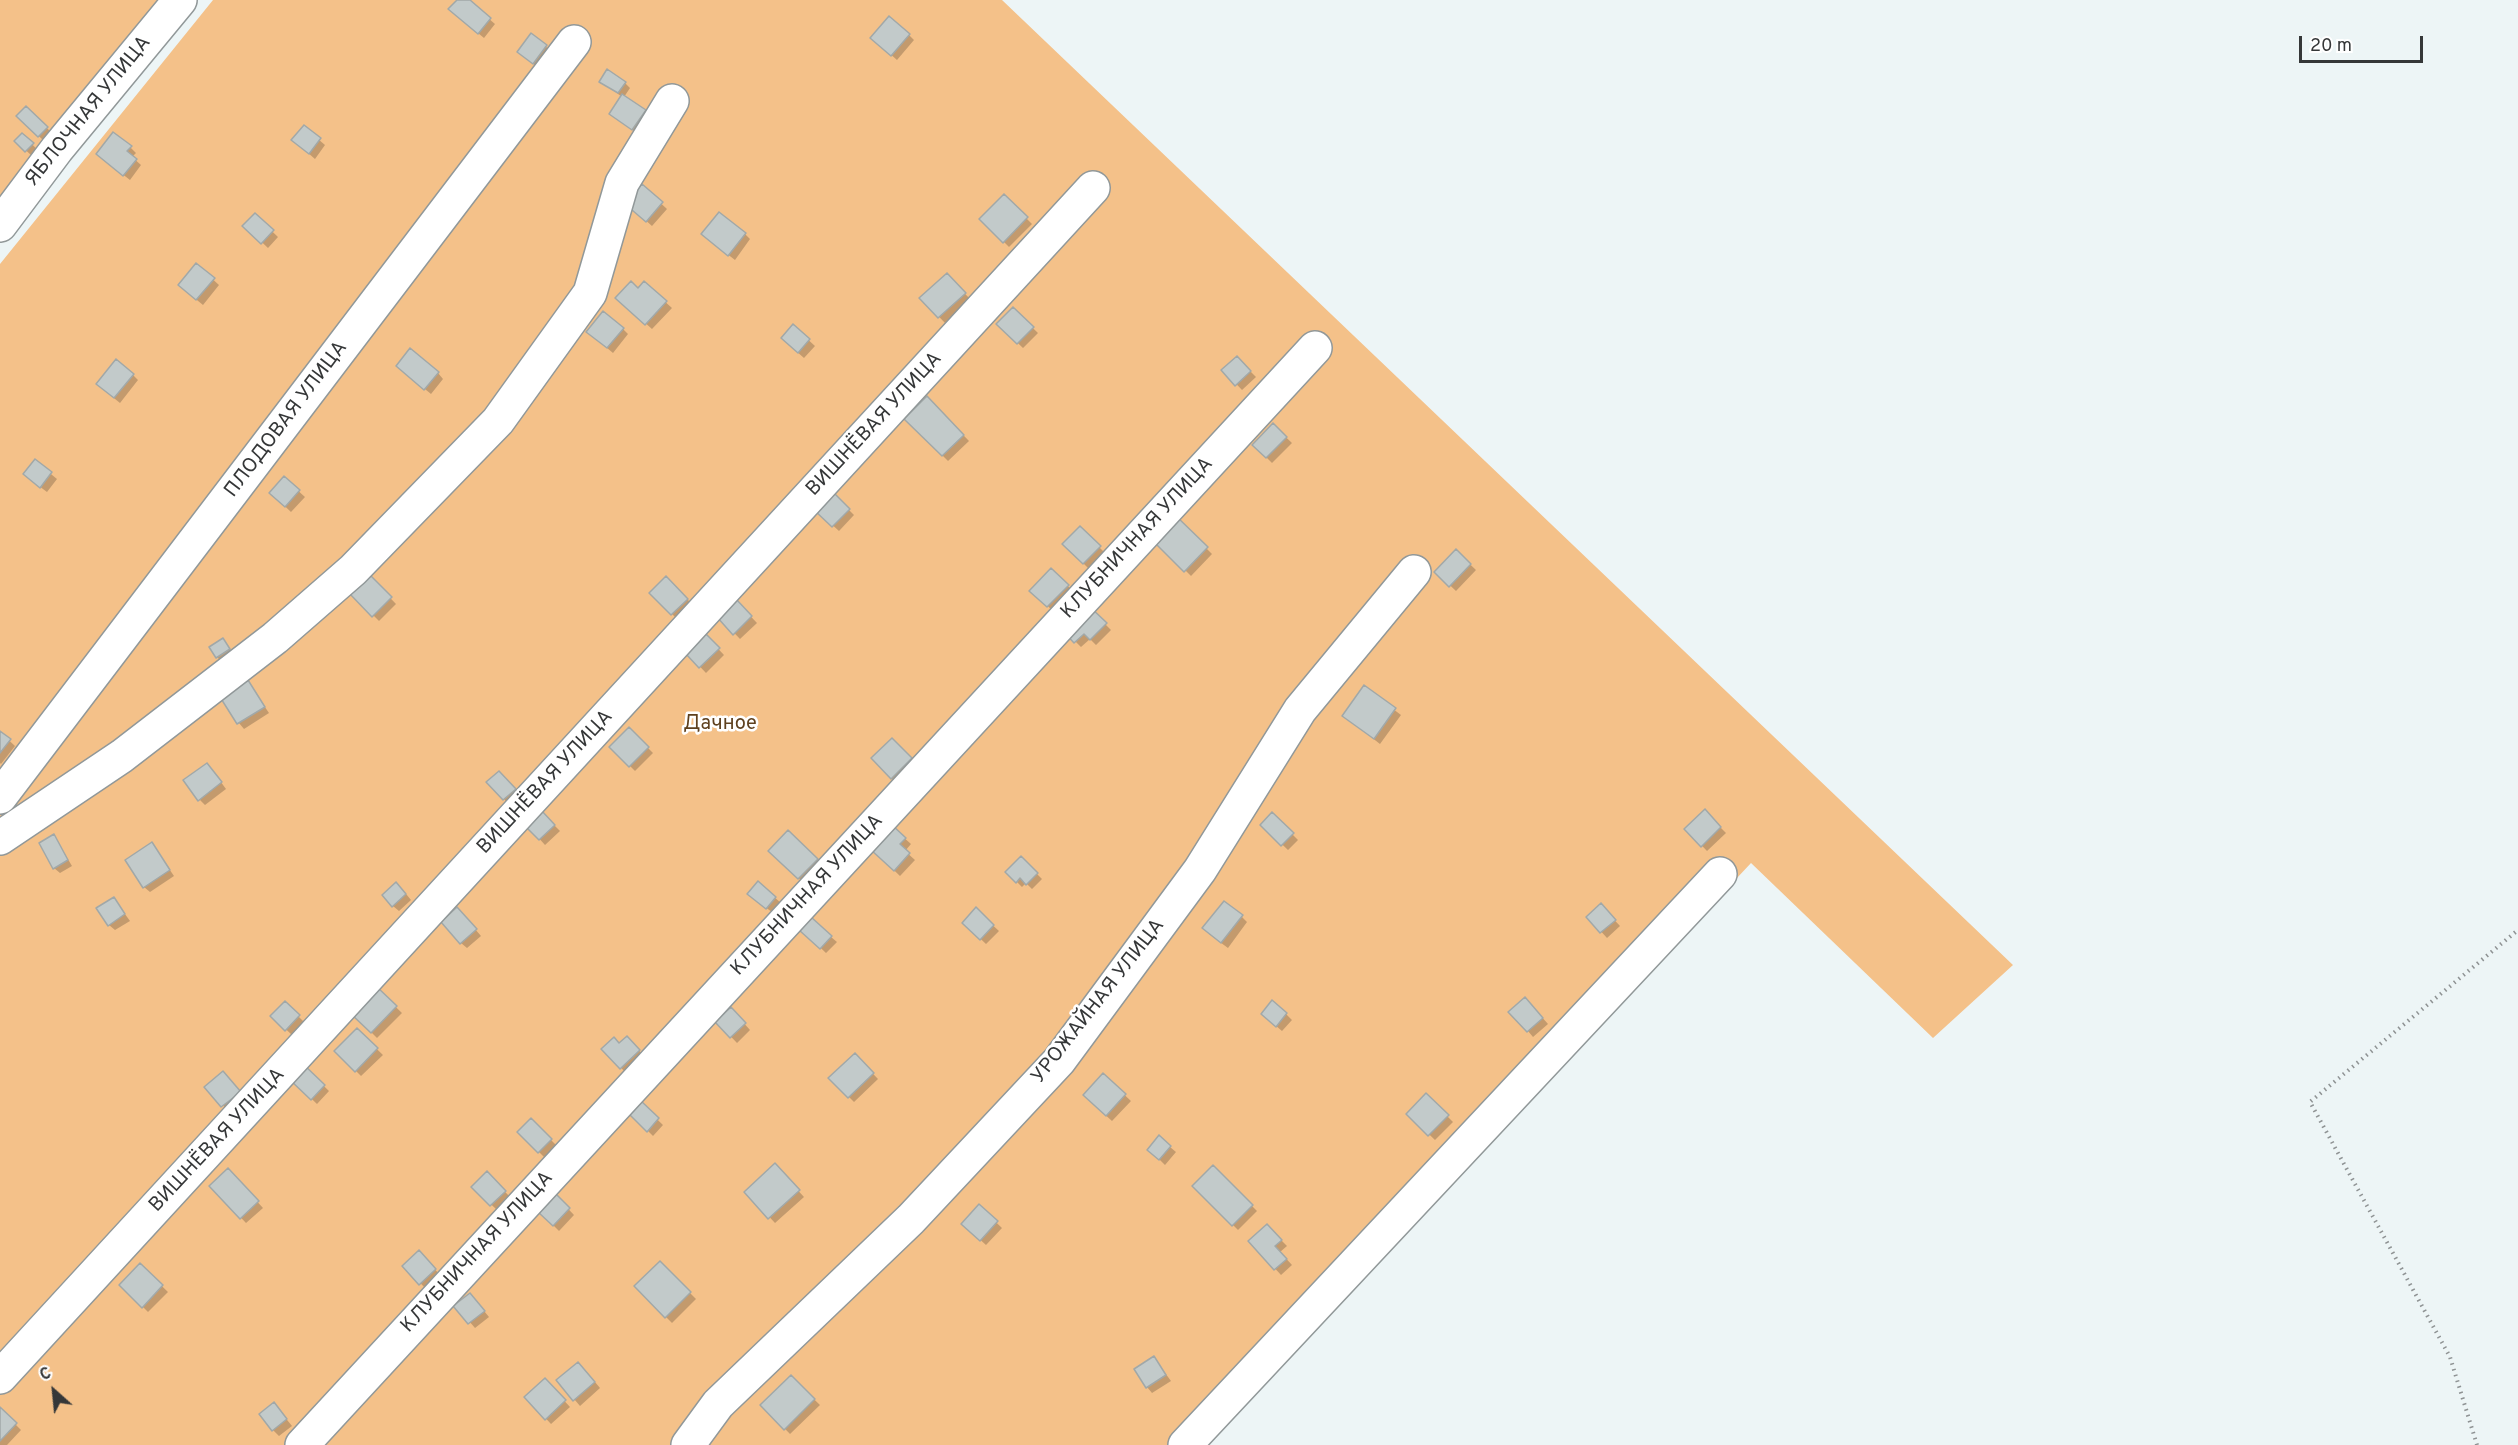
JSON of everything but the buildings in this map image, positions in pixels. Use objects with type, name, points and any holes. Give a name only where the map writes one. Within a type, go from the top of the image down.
[{"type":"street","name":"ЯБЛОЧНАЯ УЛИЦА","points":[[0,225],[57,149],[180,0]]},
{"type":"street","name":"ПЛОДОВАЯ УЛИЦА","points":[[0,797],[574,42]]},
{"type":"street","points":[[0,838],[122,756],[275,638],[353,570],[498,421],[590,293],[622,183],[672,101]]},
{"type":"street","name":"ВИШНЁВАЯ УЛИЦА","points":[[0,1377],[1093,188]]},
{"type":"street","name":"КЛУБНИЧНАЯ УЛИЦА","points":[[302,1445],[1315,348]]},
{"type":"street","name":"УРОЖАЙНАЯ УЛИЦА","points":[[688,1445],[718,1404],[911,1220],[1059,1061],[1200,870],[1300,710],[1414,572]]},
{"type":"street","points":[[1185,1445],[1720,874]]},
{"type":"path","points":[[2477,1445],[2450,1357],[2310,1102],[2518,930]]},
{"type":"green space","points":[[0,0],[167,0],[0,210]]},
{"type":"green space","name":"Дачное","points":[[213,0],[1002,0],[2013,965],[1933,1038],[1751,863],[1206,1445],[0,1445],[0,264]]}]
